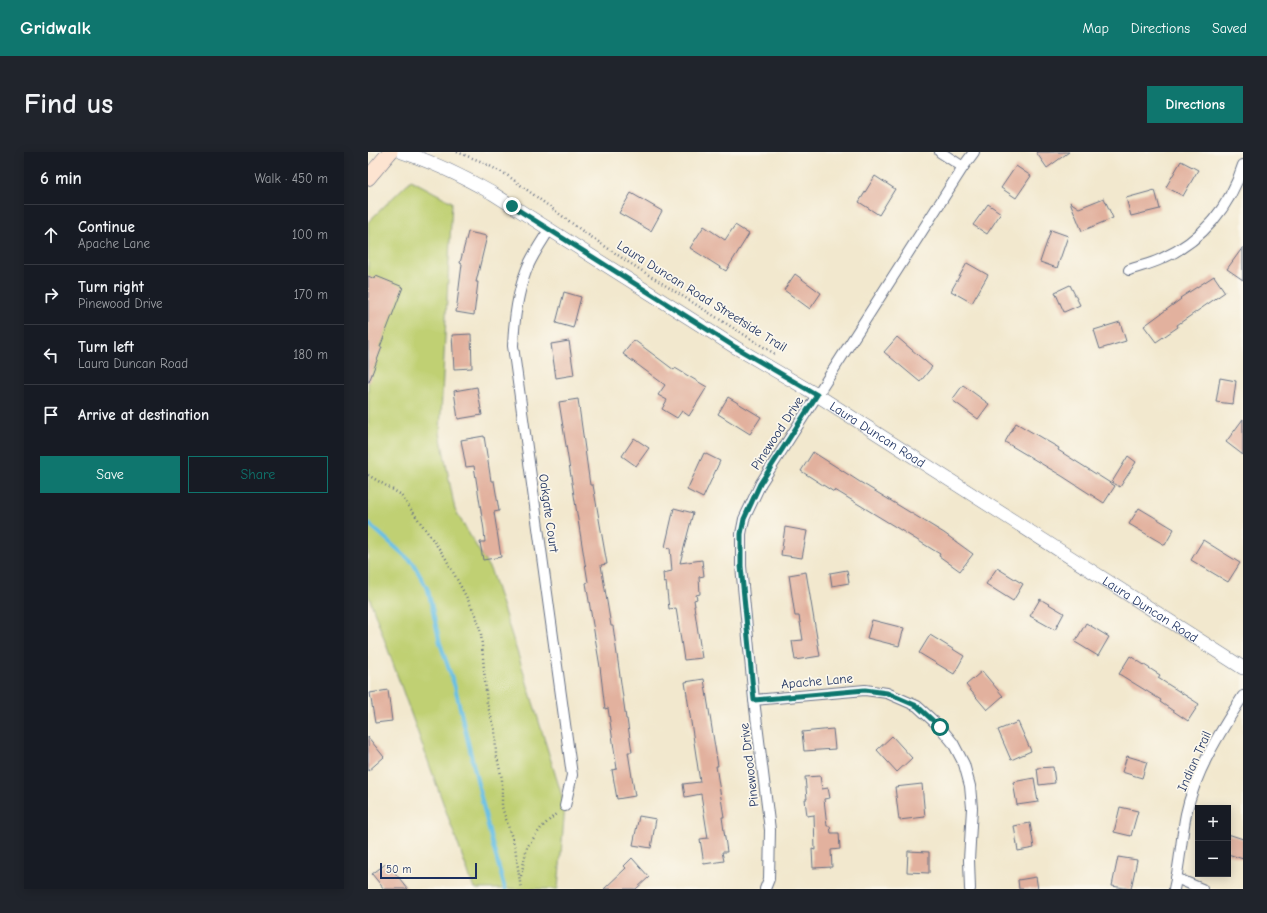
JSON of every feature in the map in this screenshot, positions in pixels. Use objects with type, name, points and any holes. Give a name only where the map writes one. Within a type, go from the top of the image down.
[{"type":"main road","points":[[368,178],[390,152]]},
{"type":"street","name":"Laura Duncan Road","points":[[402,152],[416,156],[470,181],[492,194],[735,347],[817,395],[1243,668]]},
{"type":"street","points":[[940,152],[963,167]]},
{"type":"street","name":"Pinewood Drive","points":[[765,889],[769,879],[770,830],[754,700],[741,566],[741,534],[744,519],[760,484],[974,152]]},
{"type":"street","points":[[1129,270],[1160,260],[1179,250],[1197,237],[1220,213],[1230,196],[1243,165]]},
{"type":"street","name":"Oakgate Court","points":[[549,230],[526,269],[517,300],[513,346],[572,775],[564,806]]},
{"type":"street","name":"Apache Lane","points":[[754,700],[865,690],[887,693],[917,706],[940,727],[953,743],[964,764],[970,786],[972,808],[969,860],[970,889]]},
{"type":"street","name":"Indian Trail","points":[[1174,889],[1186,812],[1196,782],[1221,732],[1243,696]]},
{"type":"street","points":[[1176,878],[1202,889]]},
{"type":"path","name":"Laura Duncan Road Streetside Trail","points":[[457,152],[480,161],[506,175],[550,208],[628,262],[781,358]]},
{"type":"path","points":[[368,475],[400,494],[445,557],[476,615],[481,634],[487,704],[495,730],[496,753],[502,780],[502,806],[515,847],[521,889]]},
{"type":"path","points":[[520,878],[527,847],[541,828],[564,806]]},
{"type":"green space","points":[[411,180],[452,202],[440,433],[455,510],[491,571],[565,806],[558,889],[474,889],[368,594],[368,222]]},
{"type":"building","points":[[1036,152],[1069,152],[1047,168]]},
{"type":"building","points":[[1181,161],[1198,170],[1183,196],[1166,187]]},
{"type":"building","points":[[1016,166],[1031,176],[1016,198],[1001,188]]},
{"type":"building","points":[[875,176],[895,189],[879,215],[859,202]]},
{"type":"building","points":[[1155,190],[1160,209],[1131,216],[1126,198]]},
{"type":"building","points":[[631,193],[662,211],[651,231],[619,213]]},
{"type":"building","points":[[1104,198],[1113,218],[1082,231],[1070,202],[1079,208]]},
{"type":"building","points":[[988,204],[1001,213],[987,234],[973,225]]},
{"type":"building","points":[[735,225],[749,234],[726,271],[690,248],[704,226],[725,240]]},
{"type":"building","points":[[1051,230],[1068,236],[1057,268],[1040,262]]},
{"type":"building","points":[[468,232],[487,236],[476,282],[478,282],[474,315],[456,312],[462,264],[460,263]]},
{"type":"building","points":[[1243,247],[1243,280],[1227,269]]},
{"type":"building","points":[[967,263],[988,275],[972,303],[951,291]]},
{"type":"building","points":[[795,274],[821,293],[810,309],[784,290]]},
{"type":"building","points":[[368,276],[375,279],[376,276],[403,287],[380,347],[382,347],[369,382],[368,382]]},
{"type":"building","points":[[1214,276],[1225,292],[1177,325],[1178,327],[1156,342],[1144,326],[1181,299],[1180,298]]},
{"type":"building","points":[[1070,285],[1080,305],[1064,312],[1055,292]]},
{"type":"building","points":[[564,292],[581,297],[573,328],[556,323]]},
{"type":"building","points":[[1120,322],[1126,341],[1100,349],[1094,330]]},
{"type":"building","points":[[471,334],[472,368],[454,369],[452,335]]},
{"type":"building","points":[[897,337],[932,367],[920,382],[884,352]]},
{"type":"building","points":[[634,340],[674,370],[675,368],[707,387],[689,416],[682,411],[677,418],[662,409],[667,400],[658,395],[665,385],[623,354]]},
{"type":"building","points":[[569,341],[574,375],[556,378],[551,344]]},
{"type":"building","points":[[1220,378],[1236,381],[1233,404],[1216,402]]},
{"type":"building","points":[[963,385],[989,404],[978,419],[952,400]]},
{"type":"building","points":[[477,387],[482,415],[458,419],[454,391]]},
{"type":"building","points":[[728,397],[761,417],[750,434],[718,414]]},
{"type":"building","points":[[578,399],[590,485],[593,485],[607,564],[601,565],[611,626],[613,626],[632,752],[628,752],[635,796],[617,799],[612,770],[617,769],[608,708],[605,709],[600,667],[586,583],[588,582],[559,402]]},
{"type":"building","points":[[1243,419],[1243,455],[1226,442]]},
{"type":"building","points":[[1016,423],[1059,448],[1058,450],[1115,486],[1104,503],[1005,442]]},
{"type":"building","points":[[484,436],[491,481],[494,481],[499,511],[494,512],[501,557],[483,560],[480,542],[485,542],[484,530],[474,466],[466,467],[461,440]]},
{"type":"building","points":[[634,438],[649,448],[636,466],[622,456]]},
{"type":"building","points":[[813,452],[944,533],[973,554],[960,571],[939,556],[940,554],[801,471]]},
{"type":"building","points":[[704,453],[720,461],[703,498],[687,490]]},
{"type":"building","points":[[1128,456],[1136,462],[1120,487],[1112,482]]},
{"type":"building","points":[[674,508],[693,513],[680,563],[702,560],[704,576],[699,577],[700,594],[696,595],[697,599],[694,600],[694,606],[702,658],[684,660],[676,608],[669,609],[666,582],[664,583],[663,573],[672,571],[670,548],[665,547]]},
{"type":"building","points":[[1139,508],[1174,529],[1165,545],[1129,524]]},
{"type":"building","points":[[785,527],[807,531],[802,558],[781,555]]},
{"type":"building","points":[[1203,540],[1240,563],[1228,582],[1191,560]]},
{"type":"building","points":[[997,568],[1023,584],[1013,601],[986,584]]},
{"type":"building","points":[[847,570],[849,583],[832,586],[830,573]]},
{"type":"building","points":[[806,572],[820,656],[795,660],[792,641],[803,640],[799,616],[795,616],[789,575]]},
{"type":"building","points":[[1040,599],[1064,613],[1055,630],[1030,616]]},
{"type":"building","points":[[872,620],[904,628],[899,646],[867,638]]},
{"type":"building","points":[[1086,623],[1109,637],[1098,656],[1075,642]]},
{"type":"building","points":[[930,635],[964,656],[954,674],[919,653]]},
{"type":"building","points":[[1130,656],[1160,675],[1158,678],[1199,704],[1188,721],[1160,702],[1161,700],[1119,674]]},
{"type":"building","points":[[982,671],[1003,696],[987,710],[966,685]]},
{"type":"building","points":[[704,679],[718,766],[716,766],[724,817],[722,817],[727,852],[722,852],[724,861],[704,864],[700,839],[708,838],[701,794],[685,797],[683,784],[700,782],[685,682]]},
{"type":"building","points":[[388,690],[392,721],[375,723],[370,693]]},
{"type":"building","points":[[1018,722],[1031,751],[1011,760],[998,730]]},
{"type":"building","points":[[833,729],[835,749],[804,751],[802,732]]},
{"type":"building","points":[[892,736],[912,758],[897,772],[877,750]]},
{"type":"building","points":[[368,737],[384,757],[368,771]]},
{"type":"building","points":[[1127,756],[1147,762],[1142,778],[1122,772]]},
{"type":"building","points":[[1053,767],[1055,783],[1039,785],[1037,768]]},
{"type":"building","points":[[820,776],[822,789],[828,788],[830,798],[824,799],[827,826],[830,826],[831,833],[839,833],[840,849],[831,850],[832,867],[813,868],[812,849],[815,850],[814,815],[807,816],[805,777]]},
{"type":"building","points":[[1034,778],[1038,802],[1017,805],[1013,782]]},
{"type":"building","points":[[922,784],[925,817],[899,820],[895,787]]},
{"type":"building","points":[[1120,807],[1138,811],[1131,836],[1114,832]]},
{"type":"building","points":[[639,816],[656,819],[651,848],[633,845]]},
{"type":"building","points":[[1030,823],[1034,848],[1018,851],[1014,826]]},
{"type":"building","points":[[1231,835],[1243,839],[1243,859],[1231,855]]},
{"type":"building","points":[[908,851],[929,852],[929,873],[907,872]]},
{"type":"building","points":[[1118,857],[1137,860],[1131,889],[1112,886]]},
{"type":"building","points":[[632,858],[649,877],[636,889],[604,889],[626,868],[624,866]]},
{"type":"building","points":[[387,863],[408,889],[384,889],[372,874]]},
{"type":"building","points":[[1036,877],[1038,889],[1019,889],[1018,880]]},
{"type":"waterway","points":[[368,523],[413,563],[428,590],[440,643],[455,687],[491,839],[505,889]]},
{"type":"route","points":[[512,206],[735,347],[817,395],[760,484],[744,519],[741,534],[741,566],[754,700],[865,690],[887,693],[917,706],[940,727]]}]
